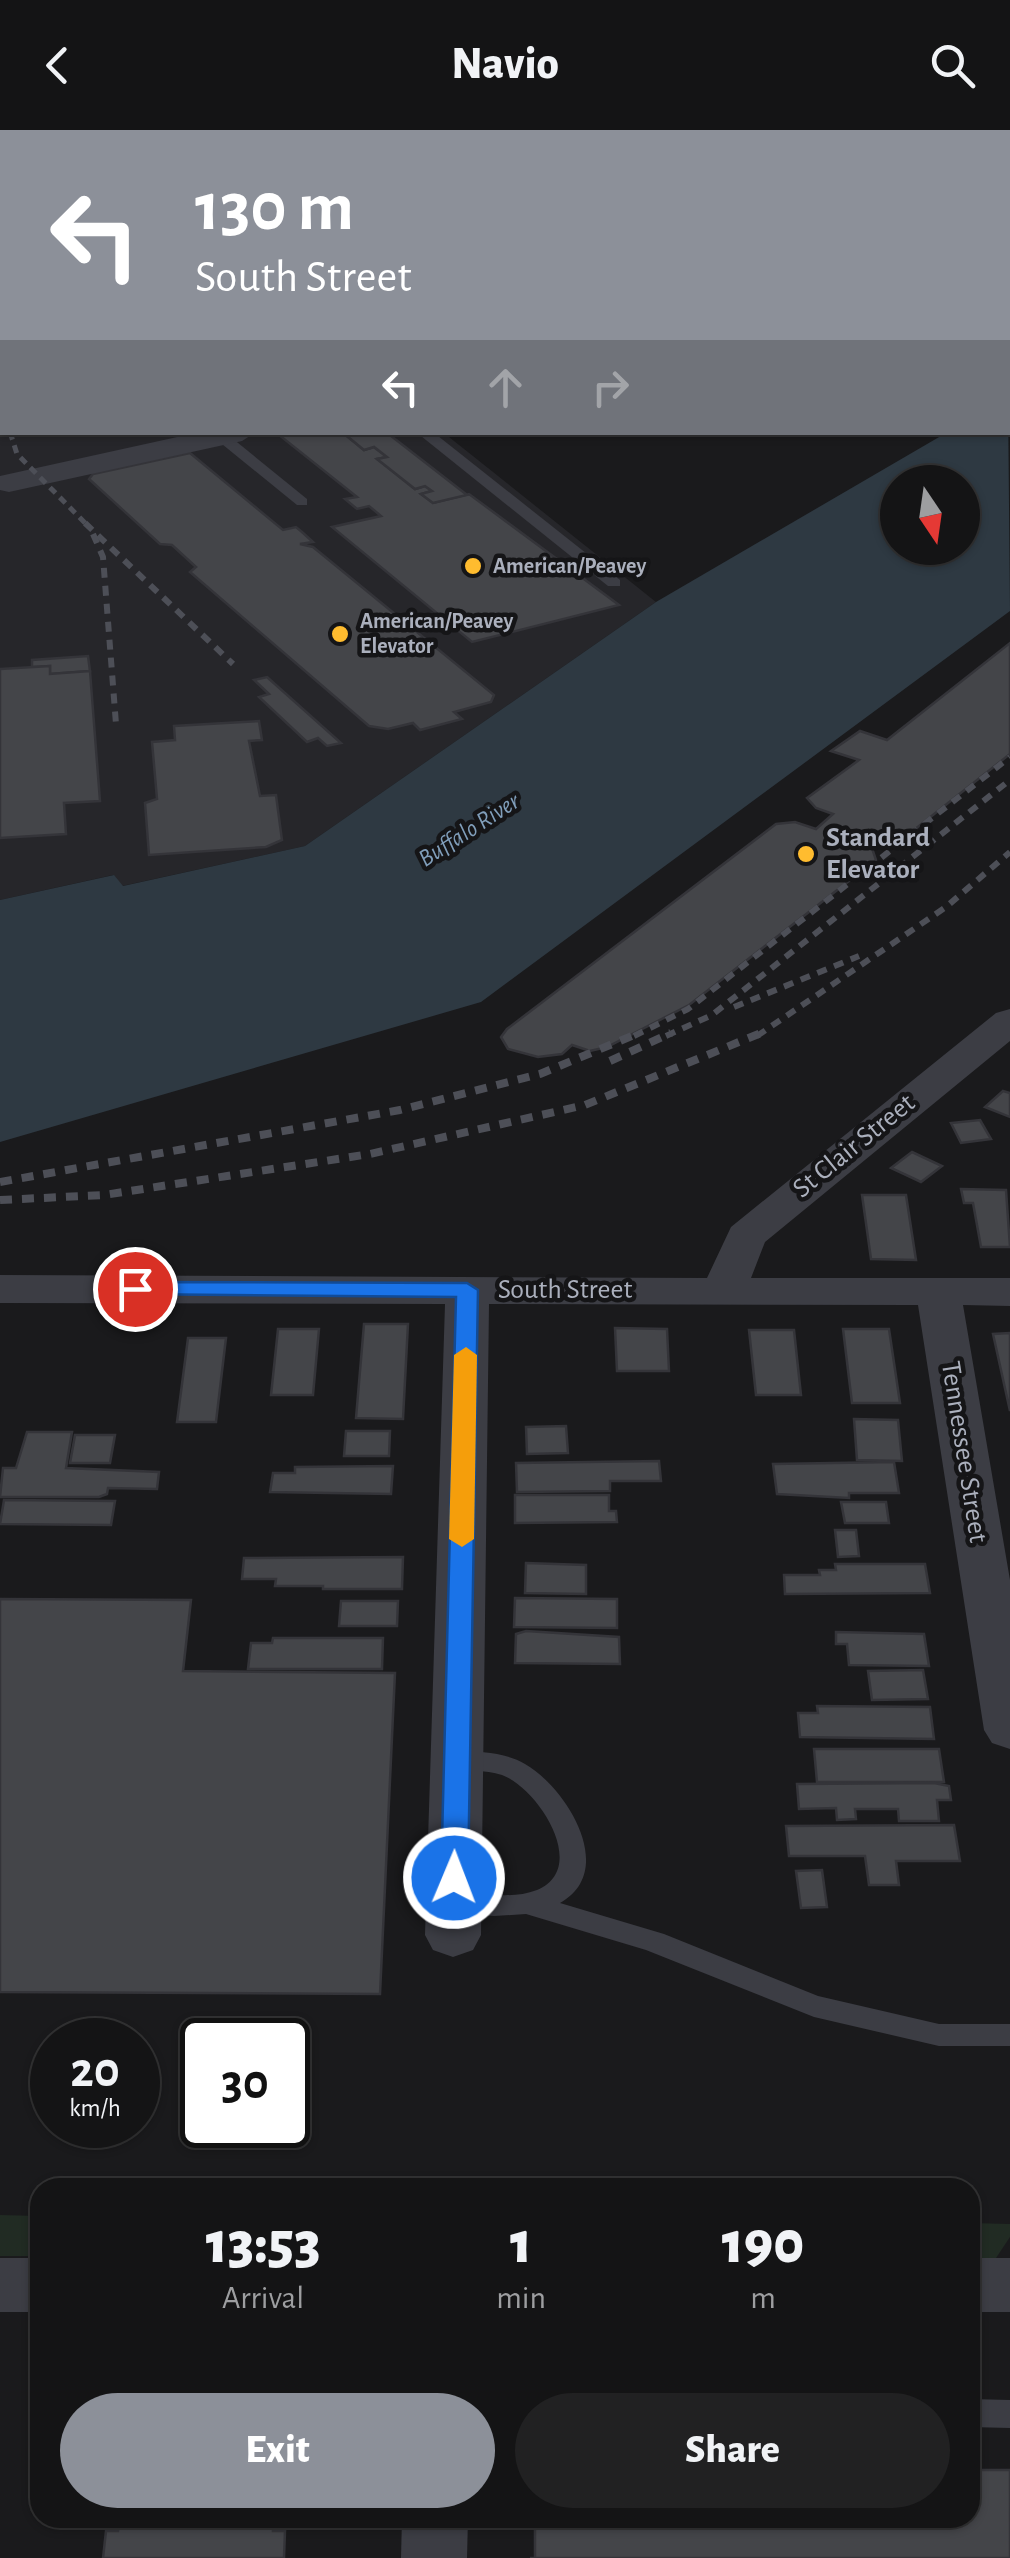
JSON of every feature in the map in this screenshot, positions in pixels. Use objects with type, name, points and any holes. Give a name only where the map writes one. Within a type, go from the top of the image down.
[{"type":"street","points":[[9,484],[232,435]]},
{"type":"street","name":"St Clair Street","points":[[724,1291],[746,1236],[1010,1021]]},
{"type":"street","name":"South Street","points":[[0,1288],[1010,1292]]},
{"type":"street","points":[[453,1920],[467,1290]]},
{"type":"street","name":"Tennessee Street","points":[[938,1292],[1010,1730]]},
{"type":"street","points":[[0,2285],[30,2285]]},
{"type":"street","points":[[980,2285],[1010,2285]]},
{"type":"street","points":[[434,2558],[435,2528]]},
{"type":"lane","points":[[232,435],[302,502]]},
{"type":"lane","points":[[427,435],[614,582]]},
{"type":"lane","points":[[453,1920],[525,1903],[562,1889],[571,1876],[574,1857],[557,1808],[517,1771],[457,1760]]},
{"type":"lane","points":[[525,1903],[654,1942],[814,2006],[939,2035],[1010,2035]]},
{"type":"lane","points":[[980,2413],[1010,2414]]},
{"type":"shaded area","points":[[0,435],[447,435],[656,602],[305,846],[122,886],[113,875],[0,900]]},
{"type":"shaded area","points":[[0,2215],[30,2216],[30,2256],[0,2256]]},
{"type":"shaded area","points":[[980,2223],[1010,2224],[1010,2237],[994,2261],[980,2261]]},
{"type":"water","name":"Buffalo River","points":[[943,435],[1008,435],[1010,611],[481,1002],[0,1142],[0,900],[114,875],[123,886],[305,846],[656,602],[880,471],[880,565],[980,565],[980,465],[891,465]]},
{"type":"building","name":"American/Peavey","points":[[279,435],[346,435],[364,450],[374,447],[387,457],[377,459],[415,489],[425,486],[432,491],[421,494],[433,503],[469,494],[619,605],[472,642],[332,527],[381,516],[369,506],[357,509],[345,499],[357,497]]},
{"type":"building","points":[[346,435],[390,435],[467,495],[433,503],[421,494],[432,491],[425,486],[415,489],[377,459],[387,457],[374,447],[364,450]]},
{"type":"building","name":"American/Peavey Elevator","points":[[190,453],[283,530],[296,527],[313,542],[300,544],[313,547],[494,695],[491,702],[454,712],[462,719],[420,730],[413,723],[388,729],[369,726],[190,572],[196,567],[172,545],[160,544],[89,479],[93,474]]},
{"type":"building","name":"Standard Elevator","points":[[1010,643],[1010,754],[914,830],[887,832],[880,839],[864,834],[857,840],[872,848],[876,860],[689,1005],[607,1047],[590,1051],[572,1045],[562,1054],[538,1057],[508,1049],[501,1037],[507,1029],[776,824],[795,822],[816,829],[833,814],[816,808],[807,798],[859,760],[831,751],[860,731],[887,740]]},
{"type":"building","points":[[88,656],[90,671],[50,674],[50,666],[32,667],[32,660]]},
{"type":"building","points":[[50,666],[50,674],[90,671],[100,801],[64,803],[66,834],[0,838],[0,669]]},
{"type":"building","points":[[267,677],[341,743],[327,746],[318,738],[307,742],[259,697],[269,694],[254,680]]},
{"type":"building","points":[[259,721],[262,740],[249,741],[260,796],[276,795],[282,840],[266,847],[149,855],[145,803],[157,799],[152,742],[175,740],[174,726]]},
{"type":"building","points":[[1003,1091],[1010,1093],[1010,1117],[985,1107]]},
{"type":"building","points":[[980,1120],[991,1139],[961,1143],[951,1123]]},
{"type":"building","points":[[912,1152],[942,1166],[921,1182],[891,1168]]},
{"type":"building","points":[[961,1189],[1006,1190],[1010,1247],[981,1247],[973,1203],[964,1203]]},
{"type":"building","points":[[862,1195],[906,1195],[916,1260],[871,1259]]},
{"type":"building","points":[[364,1324],[408,1324],[403,1419],[356,1418]]},
{"type":"building","points":[[615,1328],[667,1329],[669,1371],[617,1371]]},
{"type":"building","points":[[278,1329],[319,1329],[313,1395],[271,1395]]},
{"type":"building","points":[[843,1329],[889,1329],[900,1403],[852,1403]]},
{"type":"building","points":[[749,1330],[794,1330],[801,1395],[756,1395]]},
{"type":"building","points":[[1010,1333],[1010,1411],[993,1334]]},
{"type":"building","points":[[188,1338],[226,1338],[216,1422],[177,1422]]},
{"type":"building","points":[[854,1419],[898,1420],[902,1461],[857,1460]]},
{"type":"building","points":[[566,1426],[568,1453],[527,1454],[526,1427]]},
{"type":"building","points":[[346,1431],[390,1431],[389,1456],[344,1456]]},
{"type":"building","points":[[27,1432],[72,1432],[66,1468],[159,1472],[157,1489],[108,1488],[107,1494],[99,1497],[0,1497],[3,1468],[16,1468]]},
{"type":"building","points":[[75,1435],[115,1435],[110,1463],[70,1463]]},
{"type":"building","points":[[659,1461],[661,1481],[610,1481],[610,1491],[517,1492],[516,1463]]},
{"type":"building","points":[[894,1462],[899,1493],[849,1493],[849,1498],[777,1494],[773,1464]]},
{"type":"building","points":[[393,1466],[391,1494],[270,1492],[273,1473],[295,1473],[295,1467]]},
{"type":"building","points":[[515,1495],[609,1495],[609,1511],[616,1511],[617,1522],[515,1523]]},
{"type":"building","points":[[4,1500],[115,1501],[111,1525],[0,1524]]},
{"type":"building","points":[[841,1502],[886,1502],[889,1523],[845,1523]]},
{"type":"building","points":[[835,1530],[856,1530],[859,1556],[838,1557]]},
{"type":"building","points":[[403,1557],[402,1589],[275,1586],[276,1579],[242,1579],[244,1558]]},
{"type":"building","points":[[526,1563],[586,1565],[586,1594],[525,1593]]},
{"type":"building","points":[[835,1564],[925,1564],[930,1593],[785,1594],[784,1575],[820,1575],[819,1570],[836,1570]]},
{"type":"building","points":[[515,1598],[617,1599],[617,1628],[514,1627]]},
{"type":"building","points":[[0,1599],[191,1600],[183,1671],[395,1673],[380,1994],[0,1992]]},
{"type":"building","points":[[341,1601],[398,1601],[397,1626],[339,1626]]},
{"type":"building","points":[[526,1631],[619,1637],[620,1664],[515,1663],[516,1634]]},
{"type":"building","points":[[836,1632],[924,1634],[929,1666],[849,1665],[847,1644],[836,1644]]},
{"type":"building","points":[[273,1638],[383,1638],[382,1669],[248,1669],[251,1643],[272,1643]]},
{"type":"building","points":[[923,1670],[928,1699],[872,1700],[868,1671]]},
{"type":"building","points":[[817,1706],[930,1707],[934,1739],[800,1737],[798,1713],[818,1713]]},
{"type":"building","points":[[814,1749],[939,1749],[944,1782],[817,1782]]},
{"type":"building","points":[[797,1784],[949,1786],[951,1800],[937,1800],[939,1821],[899,1821],[898,1809],[855,1809],[856,1819],[837,1820],[836,1808],[799,1809]]},
{"type":"building","points":[[954,1825],[960,1861],[896,1861],[899,1885],[869,1885],[865,1856],[789,1856],[786,1826]]},
{"type":"building","points":[[822,1870],[827,1907],[801,1908],[796,1871]]},
{"type":"building","points":[[980,2470],[1010,2470],[1010,2558],[535,2558],[535,2528],[980,2528]]},
{"type":"building","points":[[273,2528],[285,2531],[284,2558],[103,2558],[106,2531]]},
{"type":"railway","points":[[11,435],[17,454],[85,523]]},
{"type":"railway","points":[[85,523],[233,664]]},
{"type":"railway","points":[[93,534],[103,557],[116,724]]},
{"type":"railway","points":[[634,1036],[688,1009],[1010,757]]},
{"type":"railway","points":[[666,1036],[712,1015],[1010,780]]},
{"type":"railway","points":[[757,1036],[946,907],[1010,852]]},
{"type":"railway","points":[[734,1007],[859,956]]},
{"type":"railway","points":[[0,1182],[400,1110],[540,1074],[639,1033]]},
{"type":"railway","points":[[610,1061],[671,1033]]},
{"type":"railway","points":[[0,1200],[104,1195],[370,1154],[585,1105],[761,1033]]},
{"type":"slow traffic","points":[[462,1539],[466,1355]]},
{"type":"place","name":"American/Peavey","points":[[473,566]]},
{"type":"place","name":"American/Peavey Elevator","points":[[340,634]]},
{"type":"place","name":"Standard Elevator","points":[[806,854]]},
{"type":"route","points":[[135,1289],[467,1290],[454,1878]]}]
